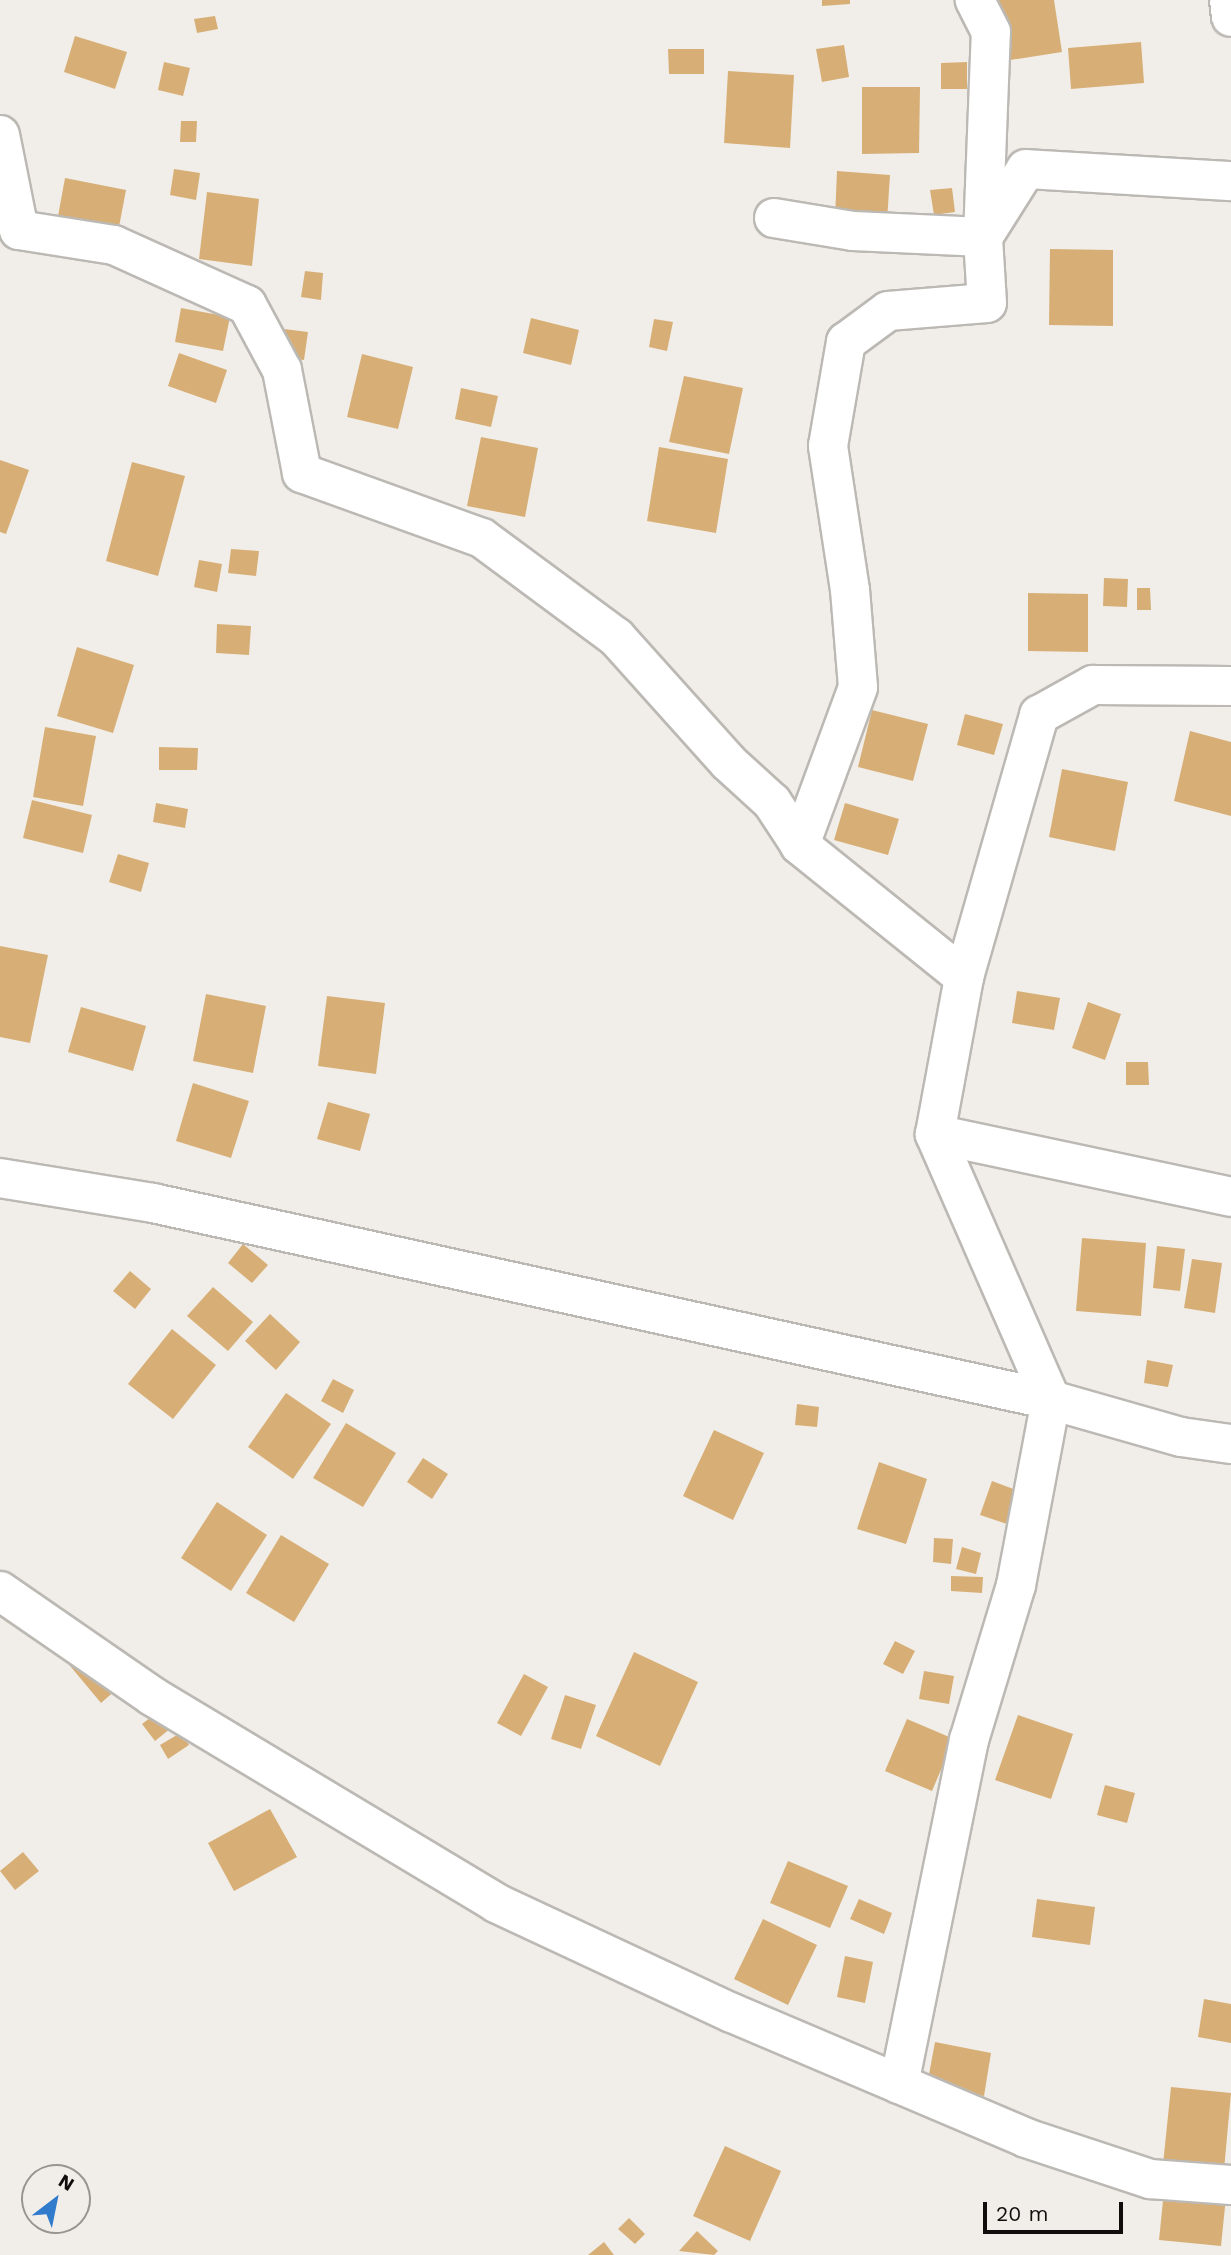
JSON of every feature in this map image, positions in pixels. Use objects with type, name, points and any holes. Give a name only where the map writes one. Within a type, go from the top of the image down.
[{"type":"street","points":[[800,845],[858,687],[850,590],[828,446],[846,342],[888,312],[987,303],[983,237],[992,32],[975,0]]},
{"type":"street","points":[[1229,0],[1231,17]]},
{"type":"street","points":[[0,135],[19,230],[114,245],[247,305],[282,370],[302,473],[482,538],[616,637],[728,762],[772,802],[800,845],[964,977]]},
{"type":"street","points":[[983,237],[1026,169],[1231,181]]},
{"type":"street","points":[[774,218],[853,231],[983,237]]},
{"type":"street","points":[[899,2084],[969,1740],[1017,1584],[1051,1400],[935,1134],[964,977],[1039,715],[1093,685],[1231,686]]},
{"type":"street","points":[[935,1134],[1231,1197]]},
{"type":"street","points":[[0,1178],[153,1203],[1051,1400],[1181,1437],[1231,1444]]},
{"type":"street","points":[[0,1591],[152,1696],[496,1903],[732,2013],[1026,2138],[1150,2179],[1231,2185]]},
{"type":"building","points":[[822,0],[850,0],[850,4],[822,6]]},
{"type":"building","points":[[995,0],[1054,0],[1062,52],[1004,61]]},
{"type":"building","points":[[215,16],[218,29],[197,33],[194,19]]},
{"type":"building","points":[[75,36],[127,52],[115,89],[64,72]]},
{"type":"building","points":[[1141,42],[1144,83],[1071,89],[1068,48]]},
{"type":"building","points":[[844,45],[849,77],[822,82],[816,49]]},
{"type":"building","points":[[668,49],[704,49],[704,74],[669,74]]},
{"type":"building","points":[[164,62],[190,68],[183,96],[158,90]]},
{"type":"building","points":[[967,62],[967,89],[941,89],[941,63]]},
{"type":"building","points":[[728,71],[794,75],[790,148],[724,143]]},
{"type":"building","points":[[862,87],[920,87],[919,153],[862,154]]},
{"type":"building","points":[[181,121],[197,121],[196,142],[180,142]]},
{"type":"building","points":[[174,169],[200,173],[196,200],[170,195]]},
{"type":"building","points":[[837,171],[890,175],[887,221],[835,218]]},
{"type":"building","points":[[65,178],[126,190],[119,227],[58,216]]},
{"type":"building","points":[[952,188],[955,212],[934,215],[930,190]]},
{"type":"building","points":[[207,192],[259,199],[252,266],[199,259]]},
{"type":"building","points":[[1050,249],[1113,250],[1113,326],[1049,325]]},
{"type":"building","points":[[305,271],[323,273],[321,300],[301,297]]},
{"type":"building","points":[[181,308],[230,317],[223,351],[175,342]]},
{"type":"building","points":[[531,318],[579,330],[571,365],[523,353]]},
{"type":"building","points":[[654,319],[673,322],[667,351],[649,347]]},
{"type":"building","points":[[284,329],[308,332],[304,360],[280,357]]},
{"type":"building","points":[[179,353],[227,370],[216,403],[168,386]]},
{"type":"building","points":[[362,354],[413,367],[398,429],[347,417]]},
{"type":"building","points":[[684,376],[743,388],[729,454],[669,442]]},
{"type":"building","points":[[461,388],[498,396],[491,427],[455,419]]},
{"type":"building","points":[[481,437],[538,448],[525,517],[467,506]]},
{"type":"building","points":[[659,447],[728,459],[716,533],[647,521]]},
{"type":"building","points":[[0,460],[29,470],[6,534],[0,532]]},
{"type":"building","points":[[132,462],[185,476],[158,576],[106,561]]},
{"type":"building","points":[[231,549],[259,551],[256,576],[228,573]]},
{"type":"building","points":[[199,560],[222,564],[217,592],[194,587]]},
{"type":"building","points":[[1104,578],[1128,579],[1127,607],[1103,606]]},
{"type":"building","points":[[1137,588],[1150,588],[1151,610],[1137,610]]},
{"type":"building","points":[[1028,593],[1088,594],[1088,652],[1028,651]]},
{"type":"building","points":[[217,624],[251,626],[249,655],[216,653]]},
{"type":"building","points":[[77,647],[134,665],[113,733],[57,716]]},
{"type":"building","points":[[872,710],[928,724],[913,781],[858,767]]},
{"type":"building","points":[[965,714],[1003,724],[994,755],[957,745]]},
{"type":"building","points":[[45,727],[96,736],[83,806],[33,797]]},
{"type":"building","points":[[1190,731],[1231,742],[1231,816],[1174,801]]},
{"type":"building","points":[[159,747],[198,748],[197,770],[159,770]]},
{"type":"building","points":[[1062,769],[1128,782],[1115,851],[1049,837]]},
{"type":"building","points":[[32,800],[92,815],[83,853],[23,838]]},
{"type":"building","points":[[156,803],[188,809],[185,828],[153,822]]},
{"type":"building","points":[[845,803],[899,819],[888,855],[834,840]]},
{"type":"building","points":[[118,854],[149,863],[141,892],[109,882]]},
{"type":"building","points":[[0,946],[48,955],[30,1043],[0,1037]]},
{"type":"building","points":[[1017,991],[1060,998],[1054,1030],[1012,1023]]},
{"type":"building","points":[[206,994],[266,1006],[253,1073],[193,1061]]},
{"type":"building","points":[[327,996],[385,1003],[376,1074],[318,1066]]},
{"type":"building","points":[[1088,1002],[1121,1014],[1105,1060],[1072,1048]]},
{"type":"building","points":[[81,1007],[146,1026],[133,1071],[68,1052]]},
{"type":"building","points":[[1126,1062],[1148,1062],[1149,1085],[1126,1085]]},
{"type":"building","points":[[193,1083],[249,1101],[231,1158],[176,1141]]},
{"type":"building","points":[[328,1102],[370,1114],[360,1151],[317,1139]]},
{"type":"building","points":[[1082,1238],[1146,1243],[1141,1316],[1076,1311]]},
{"type":"building","points":[[243,1244],[268,1265],[252,1283],[228,1263]]},
{"type":"building","points":[[1157,1246],[1185,1249],[1180,1291],[1153,1288]]},
{"type":"building","points":[[1192,1259],[1222,1263],[1215,1313],[1184,1308]]},
{"type":"building","points":[[130,1271],[151,1289],[135,1309],[113,1291]]},
{"type":"building","points":[[213,1287],[253,1322],[228,1351],[187,1316]]},
{"type":"building","points":[[270,1314],[300,1342],[276,1370],[245,1341]]},
{"type":"building","points":[[172,1329],[216,1365],[173,1419],[128,1384]]},
{"type":"building","points":[[1147,1360],[1173,1365],[1168,1387],[1144,1383]]},
{"type":"building","points":[[333,1379],[354,1390],[343,1413],[321,1401]]},
{"type":"building","points":[[286,1393],[331,1424],[293,1479],[248,1447]]},
{"type":"building","points":[[797,1404],[819,1407],[817,1427],[795,1425]]},
{"type":"building","points":[[346,1423],[396,1453],[363,1507],[313,1478]]},
{"type":"building","points":[[714,1430],[764,1453],[733,1520],[683,1496]]},
{"type":"building","points":[[423,1458],[448,1474],[432,1499],[407,1482]]},
{"type":"building","points":[[879,1462],[927,1479],[906,1544],[857,1529]]},
{"type":"building","points":[[992,1481],[1019,1491],[1007,1524],[980,1515]]},
{"type":"building","points":[[217,1502],[267,1535],[231,1591],[181,1558]]},
{"type":"building","points":[[281,1535],[329,1564],[294,1622],[246,1593]]},
{"type":"building","points":[[934,1538],[953,1539],[951,1564],[933,1562]]},
{"type":"building","points":[[962,1547],[981,1553],[976,1574],[956,1569]]},
{"type":"building","points":[[951,1576],[983,1577],[982,1593],[951,1591]]},
{"type":"building","points":[[98,1635],[132,1676],[101,1703],[66,1661]]},
{"type":"building","points":[[895,1641],[915,1651],[903,1674],[883,1664]]},
{"type":"building","points":[[634,1652],[698,1682],[660,1766],[596,1736]]},
{"type":"building","points":[[924,1671],[954,1676],[949,1704],[919,1699]]},
{"type":"building","points":[[524,1674],[548,1687],[521,1736],[497,1723]]},
{"type":"building","points":[[565,1695],[596,1705],[581,1749],[551,1739]]},
{"type":"building","points":[[163,1708],[176,1724],[155,1741],[142,1724]]},
{"type":"building","points":[[1018,1715],[1073,1734],[1051,1799],[995,1780]]},
{"type":"building","points":[[907,1719],[954,1739],[932,1791],[885,1771]]},
{"type":"building","points":[[182,1732],[189,1745],[168,1759],[160,1745]]},
{"type":"building","points":[[1105,1785],[1135,1793],[1127,1823],[1097,1815]]},
{"type":"building","points":[[270,1809],[297,1857],[234,1891],[208,1843]]},
{"type":"building","points":[[23,1852],[39,1871],[15,1890],[0,1871]]},
{"type":"building","points":[[788,1861],[848,1886],[830,1928],[770,1903]]},
{"type":"building","points":[[859,1899],[892,1913],[884,1934],[850,1919]]},
{"type":"building","points":[[1037,1899],[1095,1907],[1090,1945],[1032,1937]]},
{"type":"building","points":[[763,1919],[817,1945],[788,2005],[734,1979]]},
{"type":"building","points":[[845,1956],[873,1962],[865,2003],[837,1997]]},
{"type":"building","points":[[1204,1999],[1231,2004],[1231,2043],[1198,2037]]},
{"type":"building","points":[[935,2042],[991,2053],[984,2096],[927,2085]]},
{"type":"building","points":[[1171,2087],[1231,2093],[1224,2170],[1163,2164]]},
{"type":"building","points":[[725,2146],[781,2171],[750,2241],[693,2216]]},
{"type":"building","points":[[1164,2191],[1226,2197],[1221,2246],[1159,2240]]},
{"type":"building","points":[[629,2218],[645,2234],[635,2244],[618,2229]]},
{"type":"building","points":[[697,2231],[718,2251],[714,2255],[679,2251]]},
{"type":"building","points":[[604,2242],[614,2255],[588,2255]]}]
